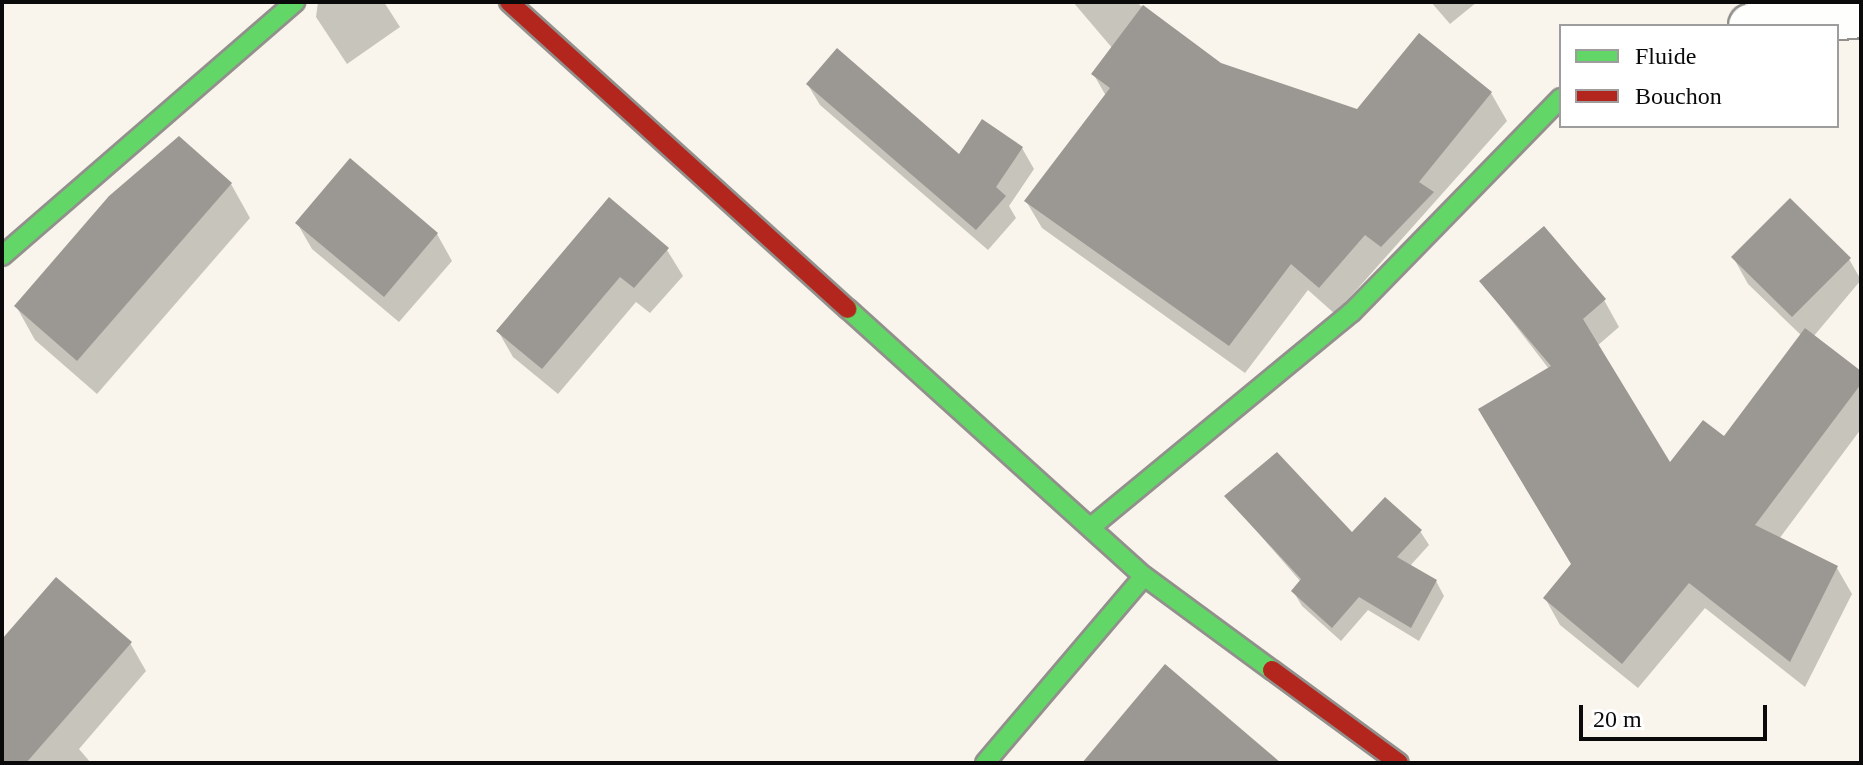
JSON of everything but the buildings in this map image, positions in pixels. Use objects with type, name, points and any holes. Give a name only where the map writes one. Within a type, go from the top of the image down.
[{"type":"street","points":[[2,256],[295,2]]},
{"type":"street","points":[[509,2],[1144,576],[1399,763]]},
{"type":"street","points":[[1771,24],[1861,15]]},
{"type":"street","points":[[1091,527],[1352,312],[1559,100]]},
{"type":"street","points":[[985,763],[1144,576]]},
{"type":"traffic: fast","points":[[2,256],[295,2]]},
{"type":"traffic: fast","points":[[1091,527],[1352,312],[1559,100]]},
{"type":"traffic: fast","points":[[848,309],[1144,576],[1272,670]]},
{"type":"traffic: fast","points":[[985,763],[1144,576]]},
{"type":"traffic: jam","points":[[509,2],[848,309]]},
{"type":"traffic: jam","points":[[1272,670],[1399,763]]}]
